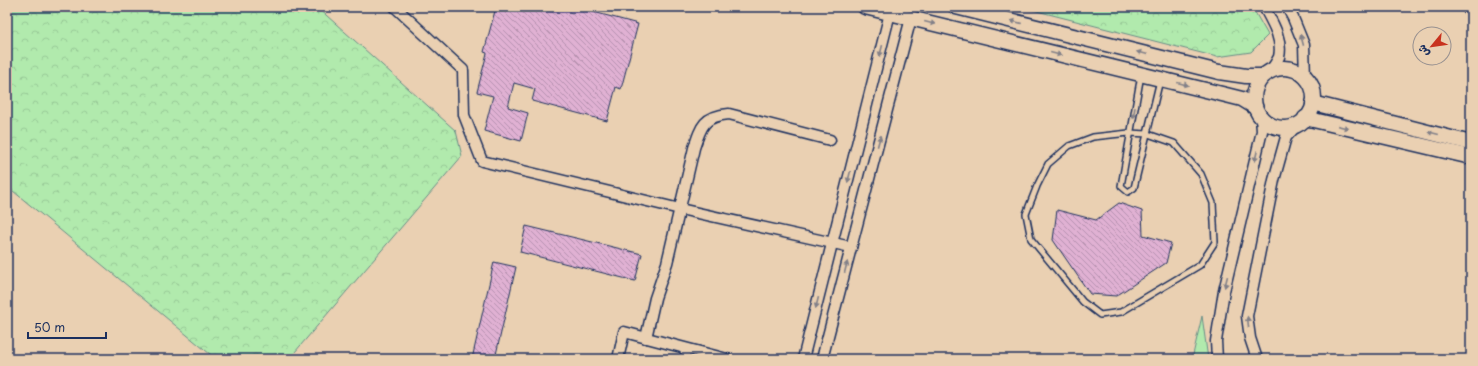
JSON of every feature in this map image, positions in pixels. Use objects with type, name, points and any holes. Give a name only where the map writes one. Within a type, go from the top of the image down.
[{"type":"main road","points":[[865,7],[1242,99],[1258,112],[1269,124],[1278,127],[1288,127],[1302,121],[1310,111],[1313,103],[1312,89],[1305,77],[1298,71],[1289,68],[1280,68],[1267,73],[1246,76],[1219,72],[956,7]]},
{"type":"main road","points":[[1258,112],[1254,99],[1254,91],[1257,83],[1267,73]]},
{"type":"main road","points":[[1313,103],[1471,143]]},
{"type":"main road","points":[[1302,121],[1471,157]]},
{"type":"street","points":[[395,7],[463,70],[464,114],[482,161],[851,247]]},
{"type":"street","points":[[1264,7],[1278,34],[1280,46],[1278,58],[1267,73]]},
{"type":"street","points":[[1287,7],[1296,24],[1304,45],[1305,77]]},
{"type":"street","points":[[803,359],[890,13]]},
{"type":"street","points":[[822,359],[911,18]]},
{"type":"street","points":[[1218,359],[1216,341],[1224,290],[1262,131],[1258,112]]},
{"type":"street","points":[[646,338],[655,298],[667,263],[700,130],[707,120],[716,115],[729,114],[830,140]]},
{"type":"street","points":[[1257,359],[1250,338],[1247,316],[1274,180],[1286,137],[1302,121]]},
{"type":"street","points":[[618,359],[624,332],[727,359]]},
{"type":"lane","points":[[1142,74],[1121,186],[1128,192],[1134,188],[1160,79]]},
{"type":"lane","points":[[1131,133],[1148,134],[1174,144],[1201,174],[1213,203],[1215,242],[1200,265],[1194,269],[1121,312],[1100,315],[1083,302],[1031,239],[1026,214],[1037,186],[1048,164],[1069,146],[1093,137],[1131,133]]},
{"type":"lane","points":[[679,347],[690,359]]},
{"type":"green space","points":[[7,7],[317,7],[456,131],[462,156],[289,359],[216,359],[7,186]]},
{"type":"green space","points":[[1021,7],[1252,7],[1268,35],[1251,52],[1217,57]]},
{"type":"green space","points":[[1202,316],[1208,359],[1192,359]]},
{"type":"building","points":[[496,7],[575,7],[638,24],[621,89],[616,87],[607,121],[532,101],[535,89],[514,83],[508,107],[528,113],[521,141],[484,131],[493,96],[477,92],[487,53],[484,52]]},
{"type":"building","points":[[1119,203],[1142,211],[1143,235],[1171,243],[1166,263],[1116,296],[1090,294],[1053,240],[1057,210],[1096,220]]},
{"type":"building","points":[[526,226],[642,254],[635,281],[520,252]]},
{"type":"building","points":[[494,262],[516,267],[495,359],[472,359]]}]
